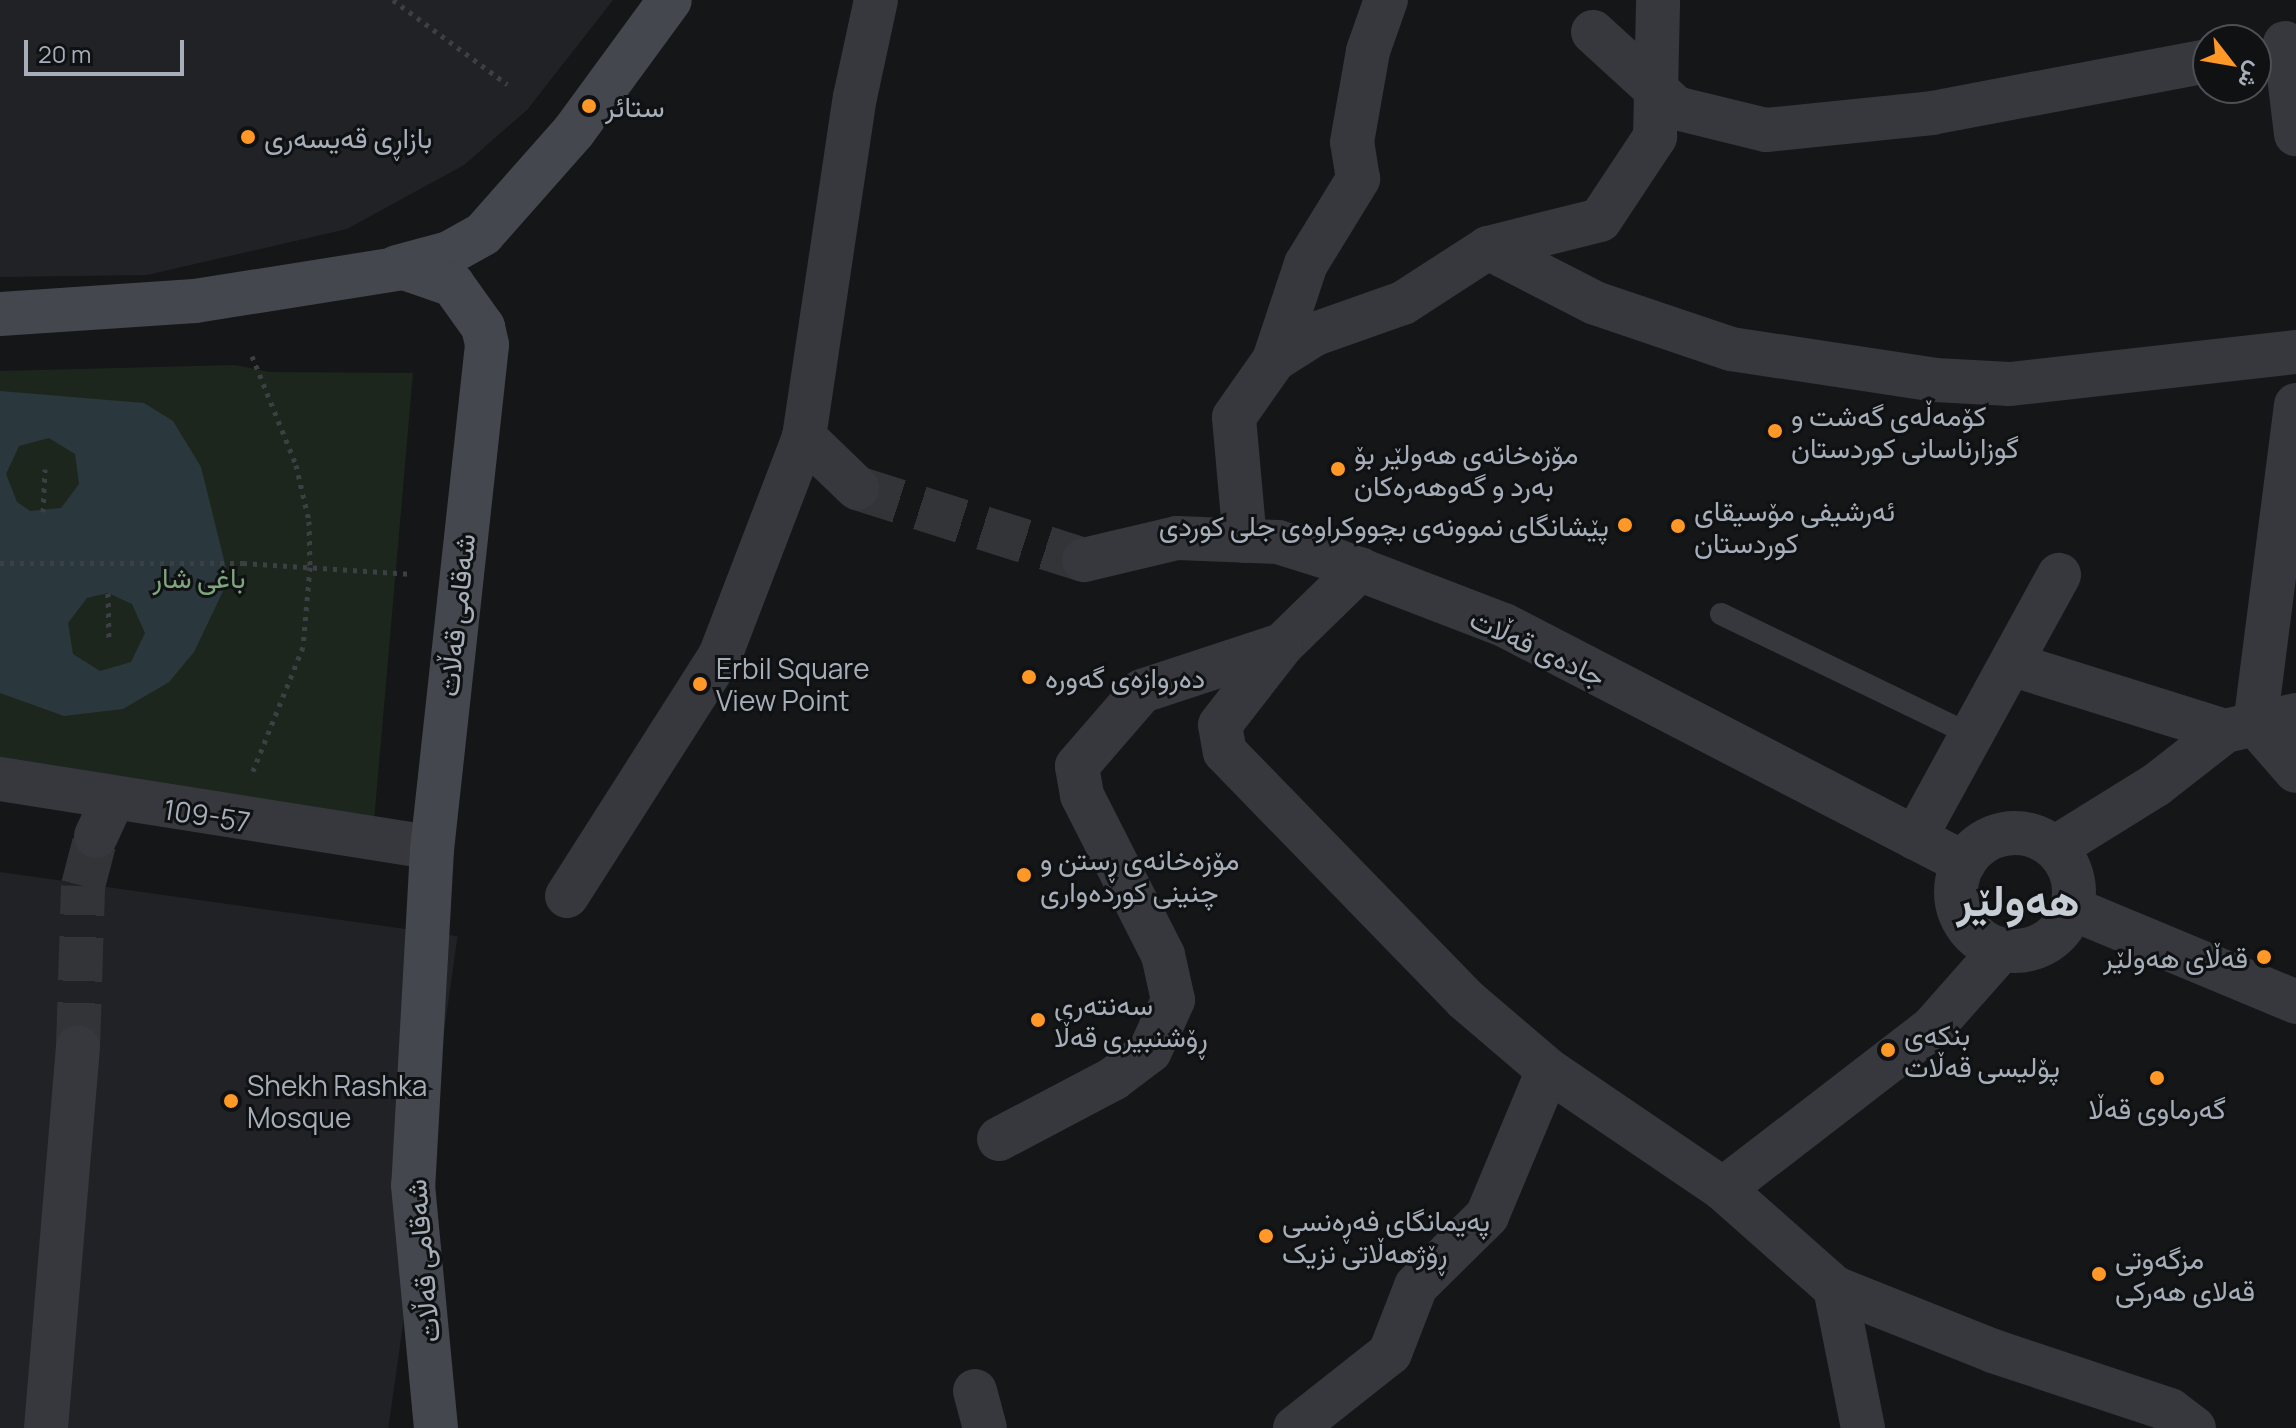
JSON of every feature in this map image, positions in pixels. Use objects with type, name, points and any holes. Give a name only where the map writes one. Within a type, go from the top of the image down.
[{"type":"main road","points":[[0,314],[195,301],[387,269],[449,253],[483,234],[574,131],[670,0]]},
{"type":"main road","name":"شەقامی قەڵات","points":[[387,269],[421,271],[453,285],[476,312],[487,345],[432,850],[413,1185],[436,1428]]},
{"type":"street","points":[[567,896],[720,656],[804,437],[855,97],[876,0]]},
{"type":"street","points":[[1245,541],[1234,417],[1274,360],[1306,264],[1358,179],[1352,142],[1368,51],[1386,0]]},
{"type":"street","points":[[1274,360],[1315,334],[1403,303],[1488,248],[1600,220],[1655,137],[1660,91],[1658,0]]},
{"type":"street","points":[[1593,32],[1676,108],[1766,130],[1932,113],[2192,64]]},
{"type":"street","points":[[2279,45],[2296,134]]},
{"type":"street","points":[[1488,248],[1595,303],[1731,349],[1935,380],[2010,384],[2296,352]]},
{"type":"street","points":[[2259,723],[2296,405]]},
{"type":"street","points":[[804,437],[857,488]]},
{"type":"street","name":"جادەی قەڵات","points":[[1084,560],[1177,538],[1278,542],[1360,569],[1504,625],[1964,863]]},
{"type":"street","points":[[1360,569],[1282,645],[1220,725],[1225,752],[1465,999],[1548,1070],[1723,1189],[1835,1288],[1993,1351],[2170,1410],[2194,1428]]},
{"type":"street","points":[[1915,838],[2014,665],[2059,575]]},
{"type":"street","points":[[999,1139],[1113,1079],[1150,1051],[1173,1000],[1163,955],[1082,795],[1077,766],[1142,691],[1282,645]]},
{"type":"street","points":[[2014,665],[2259,723],[2296,771]]},
{"type":"street","points":[[2056,847],[2259,723]]},
{"type":"street","name":"109-57","points":[[0,779],[104,818],[209,817],[415,845]]},
{"type":"street","points":[[2007,833],[2025,833],[2056,847],[2073,876],[2073,909],[2052,939],[2037,948],[2001,950],[1984,943],[1960,915],[1957,880],[1975,848],[2007,833]]},
{"type":"street","points":[[2073,909],[2296,1002]]},
{"type":"street","points":[[1723,1189],[1932,1028],[2001,950]]},
{"type":"street","points":[[46,1428],[78,1047]]},
{"type":"street","points":[[1295,1428],[1390,1353],[1416,1286],[1487,1216],[1548,1070]]},
{"type":"street","points":[[1835,1288],[1863,1428]]},
{"type":"lane","points":[[1721,614],[1973,736]]},
{"type":"path","points":[[393,0],[507,84]]},
{"type":"path","points":[[209,817],[251,775],[303,647],[310,567],[309,521],[296,465],[252,356]]},
{"type":"path","points":[[43,512],[45,469]]},
{"type":"path","points":[[0,563],[243,563],[425,574]]},
{"type":"path","points":[[108,593],[109,639]]},
{"type":"shaded area","name":"بازاڕی قەیسەری","points":[[0,0],[613,0],[527,110],[464,165],[347,229],[147,275],[0,277]]},
{"type":"shaded area","points":[[0,391],[144,403],[173,421],[201,467],[227,572],[225,587],[194,652],[169,682],[123,709],[64,716],[0,693]],"holes":[[[49,438],[75,454],[79,484],[61,508],[30,511],[17,502],[6,474],[19,446]],[[108,593],[132,604],[145,633],[131,662],[100,671],[73,654],[68,623],[87,598]]]},
{"type":"shaded area","points":[[0,872],[458,936],[388,1428],[0,1428]]},
{"type":"green space","name":"باغی شار","points":[[235,365],[269,372],[413,373],[373,833],[0,767],[0,371]]},
{"type":"tunnel","points":[[857,488],[1084,560]]},
{"type":"tunnel","points":[[78,1047],[83,886],[96,836]]},
{"type":"place","name":"ستائر","points":[[589,106]]},
{"type":"place","name":"بازاڕی قەیسەری","points":[[248,137]]},
{"type":"place","name":"کۆمەڵەی گەشت و گوزارناسانی کوردستان","points":[[1775,431]]},
{"type":"place","name":"مۆزەخانەی هەولێر بۆ بەرد و گەوهەرەکان","points":[[1338,469]]},
{"type":"place","name":"پێشانگای نموونەی بچووکراوەی جلی کوردی","points":[[1625,525]]},
{"type":"place","name":"ئەرشیفی مۆسیقای کوردستان","points":[[1678,526]]},
{"type":"place","name":"دەروازەی گەورە","points":[[1029,677]]},
{"type":"place","name":"Erbil Square View Point","points":[[700,684]]},
{"type":"place","name":"مۆزەخانەی ڕستن و چنینی کوردەواری","points":[[1024,875]]},
{"type":"place","name":"قەڵای هەولێر","points":[[2264,957]]},
{"type":"place","name":"سەنتەری ڕۆشنبیری قەڵا","points":[[1038,1020]]},
{"type":"place","name":"بنکەی پۆلیسی قەڵات","points":[[1888,1050]]},
{"type":"place","name":"گەرماوی قەڵا","points":[[2157,1078]]},
{"type":"place","name":"Shekh Rashka Mosque","points":[[231,1101]]},
{"type":"place","name":"پەیمانگای فەڕەنسی ڕۆژهەڵاتی نزیک","points":[[1266,1236]]},
{"type":"place","name":"مزگەوتی قەلای هەرکی","points":[[2099,1274]]},
{"type":"district","name":"ھەولێر","points":[[2018,899]]}]
